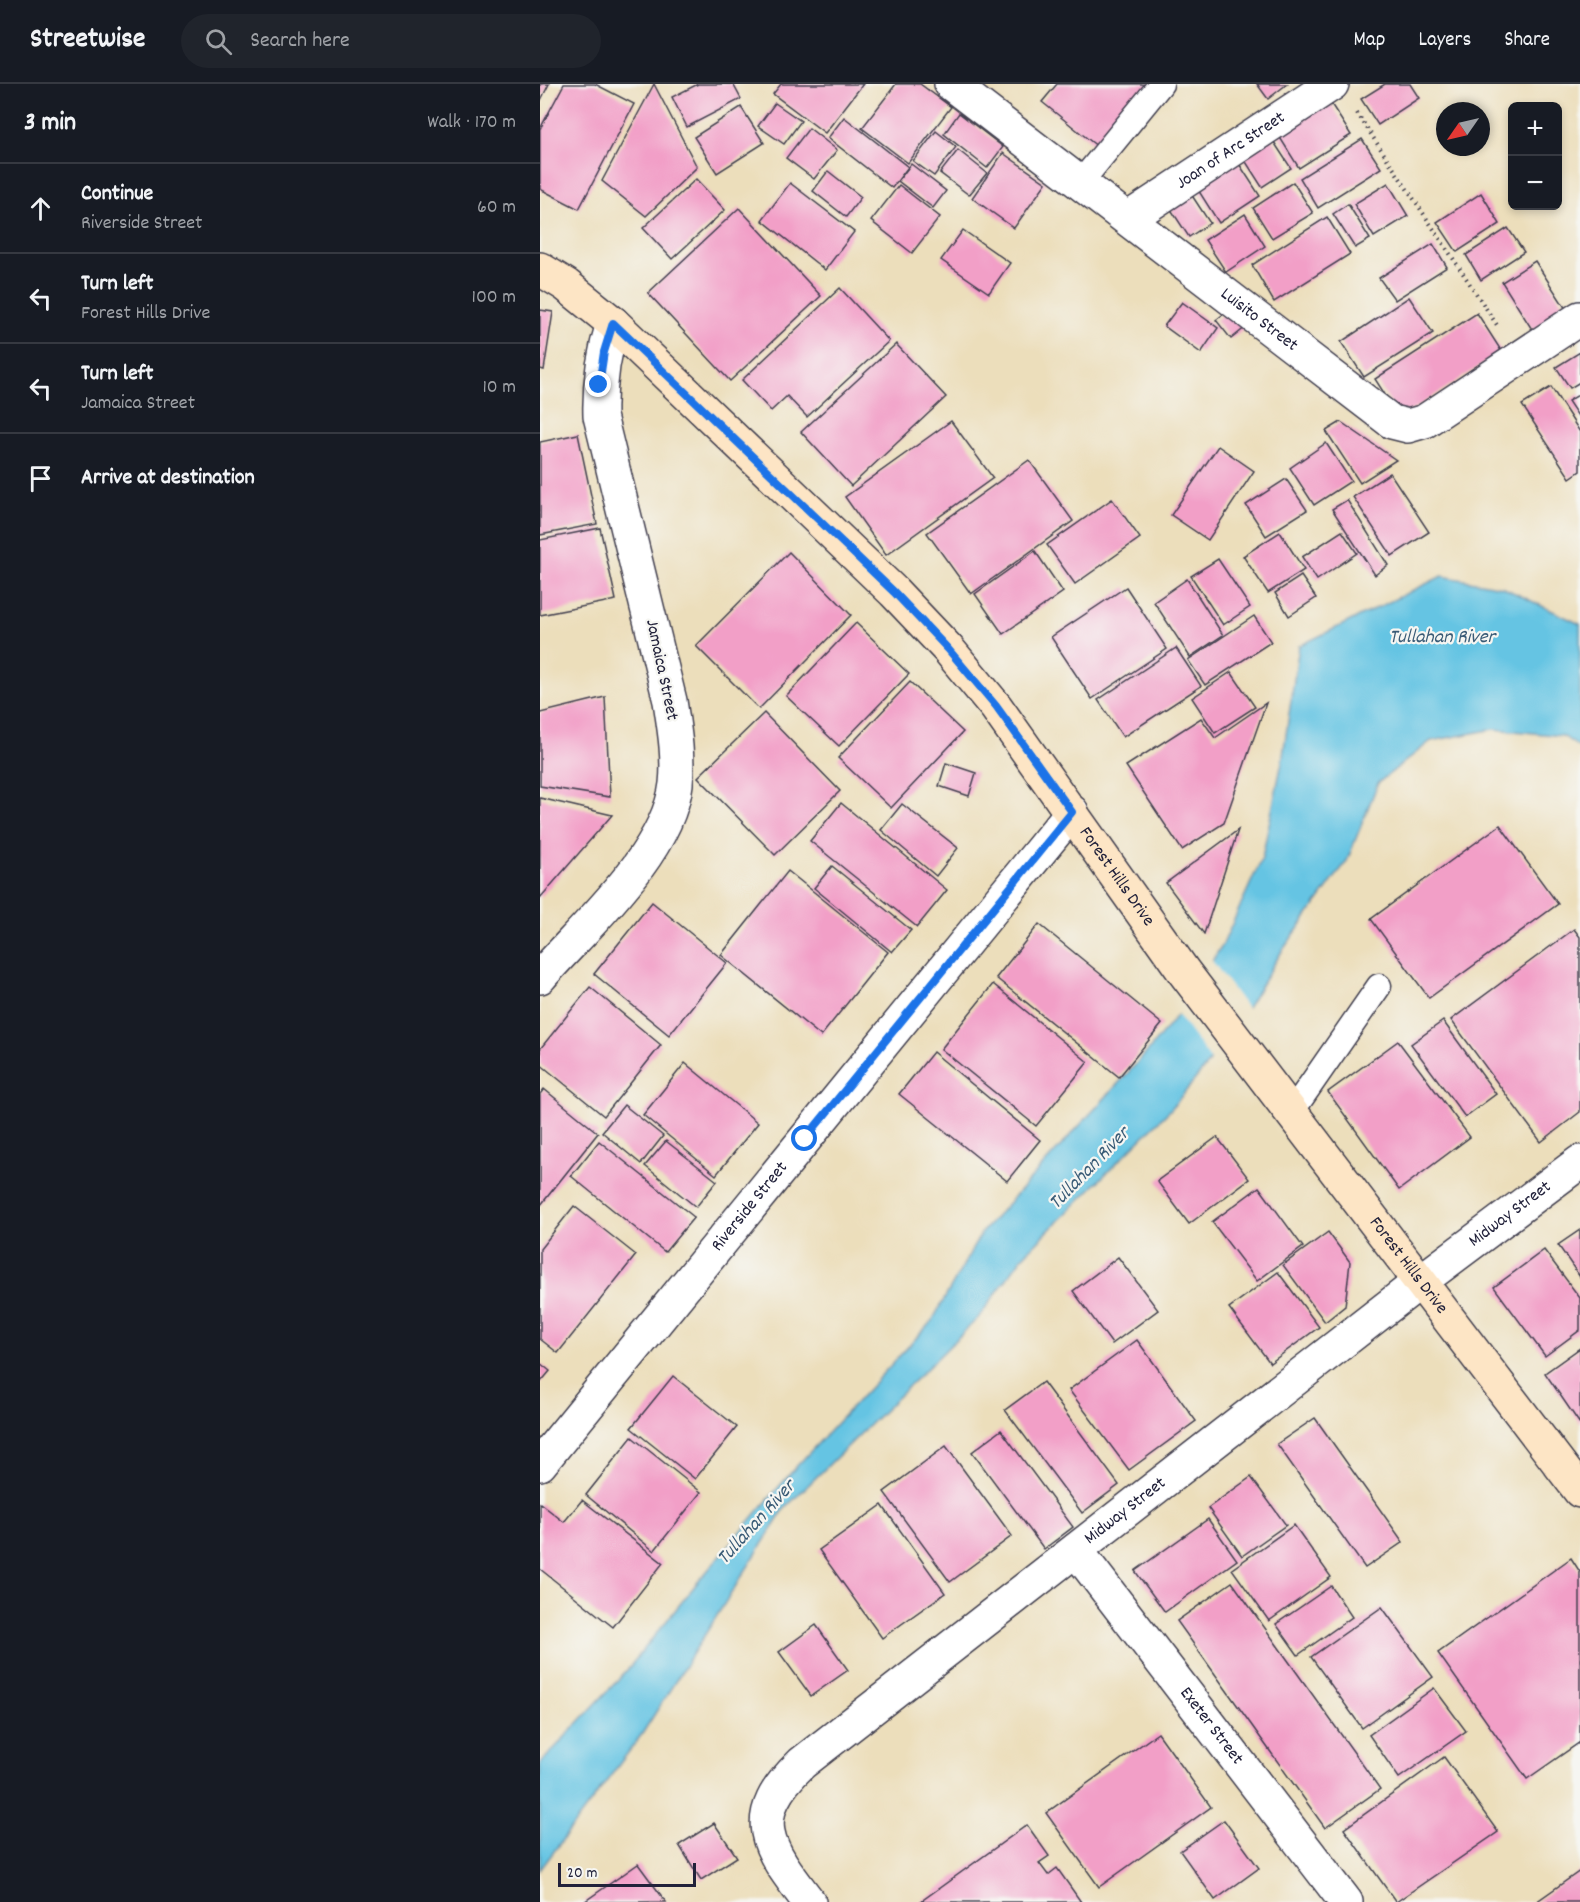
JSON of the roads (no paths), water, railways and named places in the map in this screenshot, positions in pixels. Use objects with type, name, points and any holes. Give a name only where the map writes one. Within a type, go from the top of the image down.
[{"type":"street","name":"Luisito Street","points":[[951,84],[1129,218],[1392,422],[1408,426],[1425,421],[1580,318]]},
{"type":"street","name":"Joan of Arc Street","points":[[1129,218],[1341,94]]},
{"type":"street","name":"Forest Hills Drive","points":[[540,268],[566,285],[613,323],[886,584],[948,649],[996,706],[1184,972],[1248,1058],[1580,1491]]},
{"type":"street","name":"Jamaica Street","points":[[540,977],[628,880],[651,849],[668,818],[676,784],[676,747],[670,701],[600,416],[604,352],[613,323]]},
{"type":"street","name":"Riverside Street","points":[[540,1464],[1072,812]]},
{"type":"street","name":"Midway Street","points":[[809,1902],[784,1869],[767,1837],[768,1808],[782,1782],[802,1763],[1421,1281],[1580,1162]]},
{"type":"street","name":"Exeter Street","points":[[1076,1550],[1346,1902]]},
{"type":"lane","points":[[1081,182],[1161,84]]},
{"type":"lane","points":[[1291,1113],[1378,986]]},
{"type":"water","name":"Tullahan River","points":[[1442,576],[1502,587],[1580,624],[1580,748],[1563,736],[1494,729],[1431,741],[1378,783],[1347,861],[1282,951],[1228,1039],[1171,1109],[1024,1255],[979,1317],[785,1508],[642,1734],[540,1870],[540,1764],[628,1669],[697,1583],[795,1468],[932,1321],[982,1232],[1148,1051],[1183,1008],[1224,942],[1262,858],[1282,762],[1299,646]]}]
